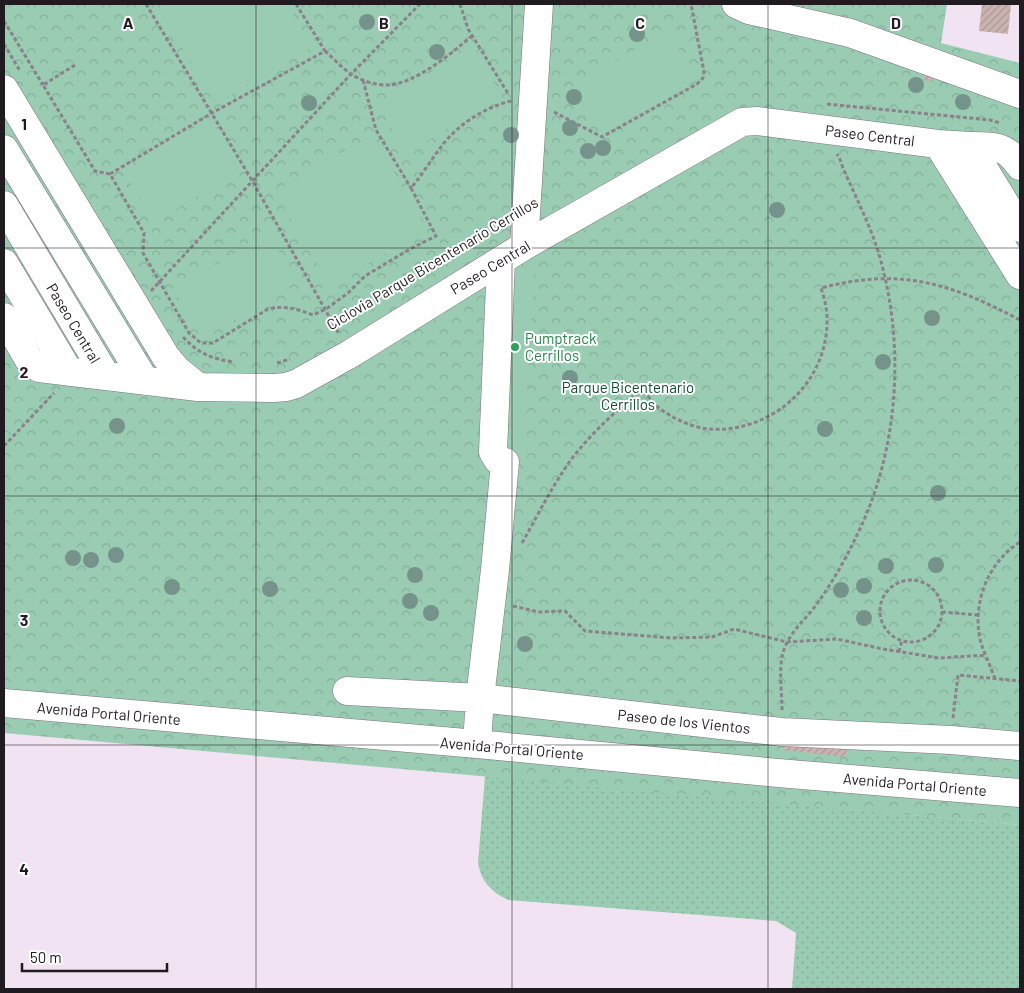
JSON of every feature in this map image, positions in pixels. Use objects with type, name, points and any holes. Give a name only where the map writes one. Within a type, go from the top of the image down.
[{"type":"street","points":[[524,246],[539,4]]},
{"type":"street","points":[[736,4],[749,10],[850,33],[1020,94]]},
{"type":"street","points":[[14,83],[149,298],[170,364],[198,387]]},
{"type":"street","name":"Paseo Central","points":[[4,205],[106,376],[198,387],[286,387],[306,379],[340,341],[501,260],[742,122],[823,117],[938,144],[997,146],[1007,151],[1020,166]]},
{"type":"street","points":[[938,144],[1020,275]]},
{"type":"street","points":[[970,146],[1020,228]]},
{"type":"street","points":[[4,149],[145,381]]},
{"type":"street","points":[[476,744],[505,462],[498,460],[493,452],[501,260]]},
{"type":"street","points":[[4,263],[68,372]]},
{"type":"street","points":[[4,317],[29,360],[34,365],[44,369],[106,376]]},
{"type":"street","name":"Paseo de los Vientos","points":[[348,691],[480,698],[782,732],[951,740],[1020,746]]},
{"type":"street","name":"Avenida Portal Oriente","points":[[4,703],[1020,793]]},
{"type":"path","points":[[147,4],[326,309],[340,341]]},
{"type":"path","points":[[296,4],[325,51],[351,74],[386,86],[404,83],[443,60],[473,35]]},
{"type":"path","points":[[149,298],[158,281],[253,182],[351,74],[420,4]]},
{"type":"path","points":[[411,188],[442,146],[464,124],[490,108],[513,100],[468,28],[460,4]]},
{"type":"path","points":[[534,106],[552,111],[602,137],[697,84],[703,78],[704,72],[692,4]]},
{"type":"path","points":[[4,21],[95,172],[110,174],[212,113],[325,51]]},
{"type":"path","points":[[4,44],[14,83]]},
{"type":"path","points":[[43,85],[75,65]]},
{"type":"path","points":[[110,174],[144,233],[143,253],[189,334],[196,340],[206,344],[213,343],[268,309],[276,307],[289,307],[313,315],[326,309],[348,293],[365,276],[436,236],[411,188],[376,130],[363,79]]},
{"type":"path","points":[[782,732],[782,657],[787,642],[819,601],[856,538],[883,462],[893,398],[895,366],[893,330],[880,259],[870,228],[823,117],[990,120],[1008,126]]},
{"type":"path","points":[[521,545],[543,504],[573,458],[605,422],[638,393],[644,394],[658,408],[675,418],[707,429],[730,428],[761,420],[782,409],[792,401],[808,382],[823,352],[827,317],[821,288],[839,283],[884,279],[919,281],[950,288],[987,303],[1020,320]]},
{"type":"path","points":[[178,330],[199,353],[217,360],[235,363]]},
{"type":"path","points":[[271,364],[292,358]]},
{"type":"path","points":[[4,446],[62,384],[68,372]]},
{"type":"path","points":[[995,679],[981,642],[978,615],[988,577],[1004,555],[1020,542]]},
{"type":"path","points":[[905,580],[915,580],[931,588],[937,595],[942,612],[935,630],[928,636],[911,642],[902,640],[894,637],[882,622],[880,604],[889,588],[905,580]]},
{"type":"path","points":[[491,602],[539,612],[565,611],[585,631],[671,638],[712,637],[734,629],[787,642],[837,639],[939,658],[986,655]]},
{"type":"path","points":[[942,612],[978,615]]},
{"type":"path","points":[[899,652],[902,640]]},
{"type":"path","points":[[958,675],[1020,681]]},
{"type":"green space","name":"Parque Bicentenario Cerrillos","points":[[4,4],[947,4],[941,43],[1020,63],[1020,825],[4,733]]},
{"type":"green space","points":[[169,4],[287,4],[312,47],[215,104],[160,10]]},
{"type":"green space","points":[[667,30],[697,79],[602,136],[573,87]]},
{"type":"green space","points":[[473,47],[502,96],[407,153],[378,104]]},
{"type":"green space","points":[[209,118],[241,168],[156,222],[124,172]]},
{"type":"green space","points":[[372,135],[427,229],[330,286],[275,191]]},
{"type":"green space","points":[[268,233],[297,282],[203,339],[174,290]]},
{"type":"green space","name":"Pumptrack Cerrillos","points":[[535,266],[522,464],[492,462],[504,283]]},
{"type":"green space","points":[[485,776],[1020,825],[1020,989],[792,989],[796,933],[776,921],[508,900],[492,890],[484,881],[479,869]]},
{"type":"building","points":[[982,4],[1011,4],[1008,34],[979,31]]},
{"type":"building","points":[[925,74],[933,76],[932,82],[924,80]]},
{"type":"building","points":[[785,738],[848,743],[846,757],[783,750]]},
{"type":"place","name":"Pumptrack Cerrillos","points":[[515,347]]}]
